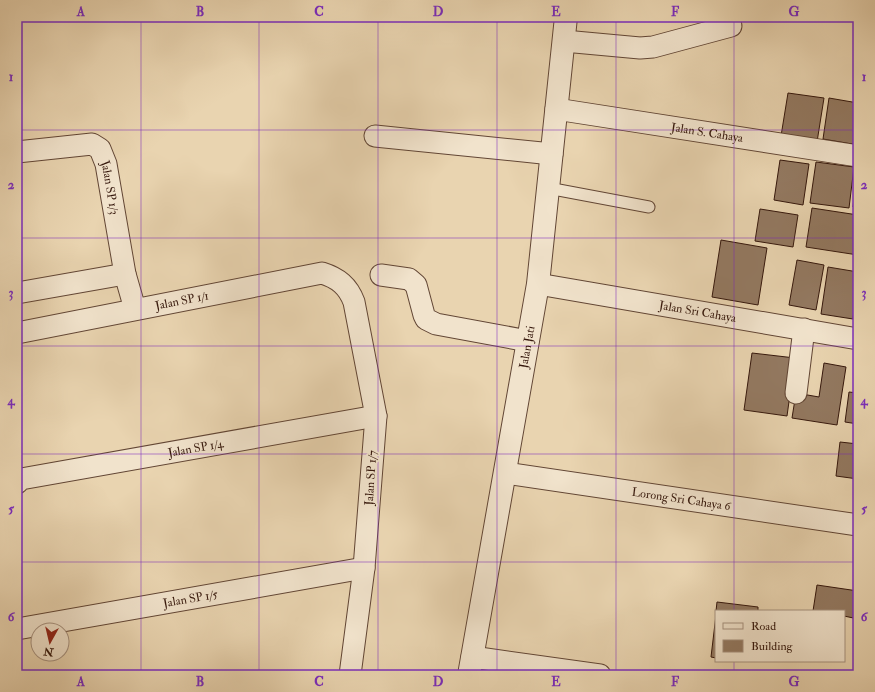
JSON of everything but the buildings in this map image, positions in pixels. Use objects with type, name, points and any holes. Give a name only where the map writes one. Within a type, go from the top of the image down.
[{"type":"street","name":"Jalan Jati","points":[[471,666],[538,284],[566,17]]},
{"type":"street","points":[[564,41],[640,48],[653,47],[731,26]]},
{"type":"street","name":"Jalan S. Cahaya","points":[[556,109],[858,156]]},
{"type":"street","points":[[376,136],[552,154]]},
{"type":"street","name":"Jalan SP 1/3","points":[[17,152],[92,144],[100,148],[106,164],[125,274],[135,309]]},
{"type":"street","name":"Jalan SP 1/1","points":[[17,333],[322,273],[335,277],[344,285]]},
{"type":"street","points":[[17,293],[125,274]]},
{"type":"street","points":[[381,275],[409,279],[416,285],[424,316],[426,319],[436,324],[528,342]]},
{"type":"street","name":"Jalan Sri Cahaya","points":[[538,284],[858,338]]},
{"type":"street","name":"Jalan SP 1/7","points":[[344,285],[354,302],[376,416],[364,568],[350,675]]},
{"type":"street","points":[[796,393],[804,329]]},
{"type":"street","name":"Jalan SP 1/4","points":[[17,483],[21,480],[376,416]]},
{"type":"street","name":"Lorong Sri Cahaya 6","points":[[505,473],[858,525]]},
{"type":"street","name":"Jalan SP 1/5","points":[[17,629],[364,568]]},
{"type":"street","points":[[471,666],[600,675]]},
{"type":"lane","points":[[548,188],[649,207]]}]
